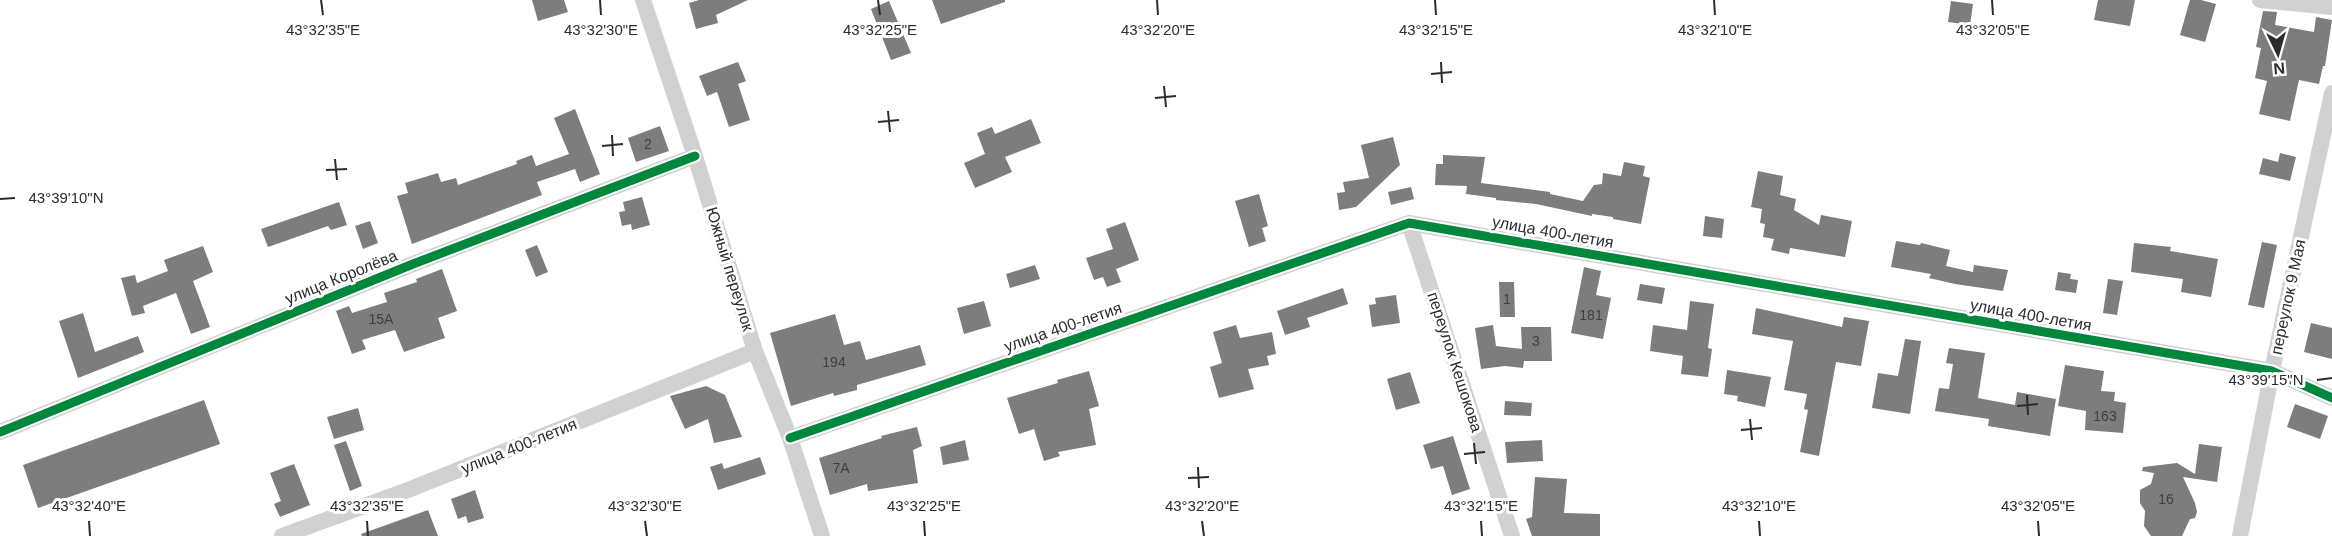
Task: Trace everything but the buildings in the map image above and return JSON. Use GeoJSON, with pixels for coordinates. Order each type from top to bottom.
{"type":"FeatureCollection","features":[{"type":"Feature","properties":{"kind":"street","name":"Южный переулок"},"geometry":{"type":"LineString","coordinates":[[643,0],[695,156],[755,351],[790,438],[822,536]]}},
{"type":"Feature","properties":{"kind":"street"},"geometry":{"type":"LineString","coordinates":[[2260,0],[2332,7]]}},
{"type":"Feature","properties":{"kind":"street","name":"переулок 9 Мая"},"geometry":{"type":"LineString","coordinates":[[2240,536],[2272,371],[2332,93]]}},
{"type":"Feature","properties":{"kind":"street","name":"улица Королёва"},"geometry":{"type":"LineString","coordinates":[[0,432],[413,264],[695,156]]}},
{"type":"Feature","properties":{"kind":"street","name":"улица 400-летия"},"geometry":{"type":"LineString","coordinates":[[790,438],[1409,223],[2272,371],[2332,398]]}},
{"type":"Feature","properties":{"kind":"street","name":"переулок Кешокова"},"geometry":{"type":"LineString","coordinates":[[1409,223],[1512,536]]}},
{"type":"Feature","properties":{"kind":"street","name":"улица 400-летия"},"geometry":{"type":"LineString","coordinates":[[282,536],[408,490],[755,351]]}},
{"type":"Feature","properties":{"kind":"cycle path"},"geometry":{"type":"LineString","coordinates":[[0,432],[413,264],[695,156]]}},
{"type":"Feature","properties":{"kind":"cycle path"},"geometry":{"type":"LineString","coordinates":[[790,438],[1409,223],[2272,371],[2332,398]]}}]}
